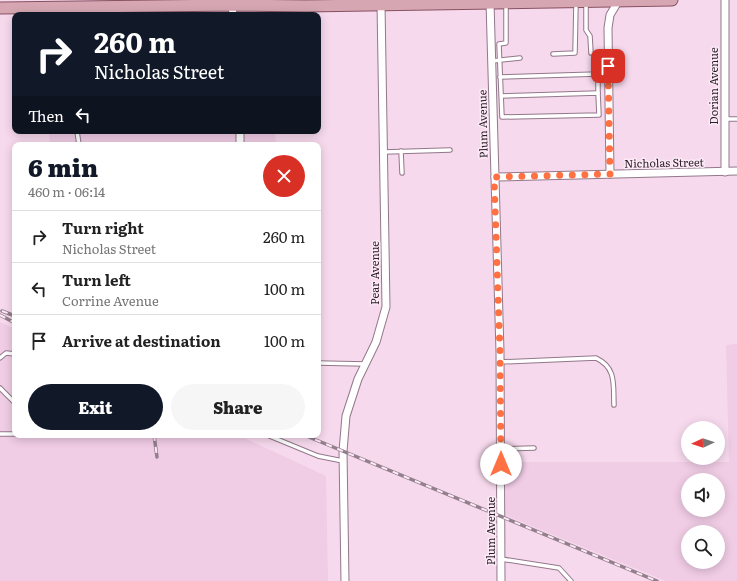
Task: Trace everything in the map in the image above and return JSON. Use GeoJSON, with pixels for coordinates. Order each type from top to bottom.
{"type":"FeatureCollection","features":[{"type":"Feature","properties":{"kind":"main road"},"geometry":{"type":"LineString","coordinates":[[0,8],[84,11],[202,3],[232,10],[306,3],[381,4],[672,0]]}},
{"type":"Feature","properties":{"kind":"street"},"geometry":{"type":"LineString","coordinates":[[610,174],[608,28],[610,15],[619,0]]}},
{"type":"Feature","properties":{"kind":"street","name":"Dorian Avenue"},"geometry":{"type":"LineString","coordinates":[[724,0],[725,172]]}},
{"type":"Feature","properties":{"kind":"street","name":"Plum Avenue"},"geometry":{"type":"LineString","coordinates":[[490,2],[500,362],[501,581]]}},
{"type":"Feature","properties":{"kind":"street","name":"Pear Avenue"},"geometry":{"type":"LineString","coordinates":[[345,581],[344,461],[346,416],[358,379],[376,342],[386,307],[381,4]]}},
{"type":"Feature","properties":{"kind":"street","name":"Nicholas Street"},"geometry":{"type":"LineString","coordinates":[[494,177],[737,171]]}},
{"type":"Feature","properties":{"kind":"lane"},"geometry":{"type":"LineString","coordinates":[[581,1],[586,30],[590,36],[591,53]]}},
{"type":"Feature","properties":{"kind":"lane"},"geometry":{"type":"LineString","coordinates":[[553,54],[575,53],[581,1]]}},
{"type":"Feature","properties":{"kind":"lane"},"geometry":{"type":"LineString","coordinates":[[506,2],[506,43],[499,44],[502,118],[599,115],[598,67],[608,66]]}},
{"type":"Feature","properties":{"kind":"lane"},"geometry":{"type":"LineString","coordinates":[[492,61],[520,58]]}},
{"type":"Feature","properties":{"kind":"lane"},"geometry":{"type":"LineString","coordinates":[[500,77],[598,74]]}},
{"type":"Feature","properties":{"kind":"lane"},"geometry":{"type":"LineString","coordinates":[[501,96],[598,93]]}},
{"type":"Feature","properties":{"kind":"lane"},"geometry":{"type":"LineString","coordinates":[[724,119],[737,119]]}},
{"type":"Feature","properties":{"kind":"lane"},"geometry":{"type":"LineString","coordinates":[[384,152],[450,150]]}},
{"type":"Feature","properties":{"kind":"lane"},"geometry":{"type":"LineString","coordinates":[[401,151],[402,173]]}},
{"type":"Feature","properties":{"kind":"lane"},"geometry":{"type":"LineString","coordinates":[[0,358],[6,353],[12,354]]}},
{"type":"Feature","properties":{"kind":"lane"},"geometry":{"type":"LineString","coordinates":[[500,362],[596,358],[606,363],[612,375],[614,405]]}},
{"type":"Feature","properties":{"kind":"lane"},"geometry":{"type":"LineString","coordinates":[[321,363],[365,364]]}},
{"type":"Feature","properties":{"kind":"lane"},"geometry":{"type":"LineString","coordinates":[[0,388],[12,400]]}},
{"type":"Feature","properties":{"kind":"lane"},"geometry":{"type":"LineString","coordinates":[[0,434],[12,434]]}},
{"type":"Feature","properties":{"kind":"lane"},"geometry":{"type":"LineString","coordinates":[[273,438],[318,456],[344,461]]}},
{"type":"Feature","properties":{"kind":"lane"},"geometry":{"type":"LineString","coordinates":[[500,449],[534,448]]}},
{"type":"Feature","properties":{"kind":"lane"},"geometry":{"type":"LineString","coordinates":[[501,559],[559,568],[571,581]]}},
{"type":"Feature","properties":{"kind":"shaded area"},"geometry":{"type":"Polygon","coordinates":[[[49,134],[275,134],[276,142],[50,142],[49,134]]]}},
{"type":"Feature","properties":{"kind":"shaded area"},"geometry":{"type":"Polygon","coordinates":[[[0,322],[12,328],[12,438],[244,438],[326,476],[328,581],[0,581],[0,322]]]}},
{"type":"Feature","properties":{"kind":"shaded area"},"geometry":{"type":"Polygon","coordinates":[[[737,344],[737,581],[666,581],[505,515],[507,462],[681,462],[681,465],[725,465],[725,462],[729,462],[726,345],[737,344]]]}},
{"type":"Feature","properties":{"kind":"railway"},"geometry":{"type":"LineString","coordinates":[[2,311],[12,315]]}},
{"type":"Feature","properties":{"kind":"railway"},"geometry":{"type":"LineString","coordinates":[[0,315],[12,321]]}},
{"type":"Feature","properties":{"kind":"railway"},"geometry":{"type":"LineString","coordinates":[[154,438],[157,457]]}},
{"type":"Feature","properties":{"kind":"railway"},"geometry":{"type":"LineString","coordinates":[[311,438],[657,581]]}},
{"type":"Feature","properties":{"kind":"route"},"geometry":{"type":"LineString","coordinates":[[501,464],[500,352],[494,177],[610,174],[608,66]]}}]}
